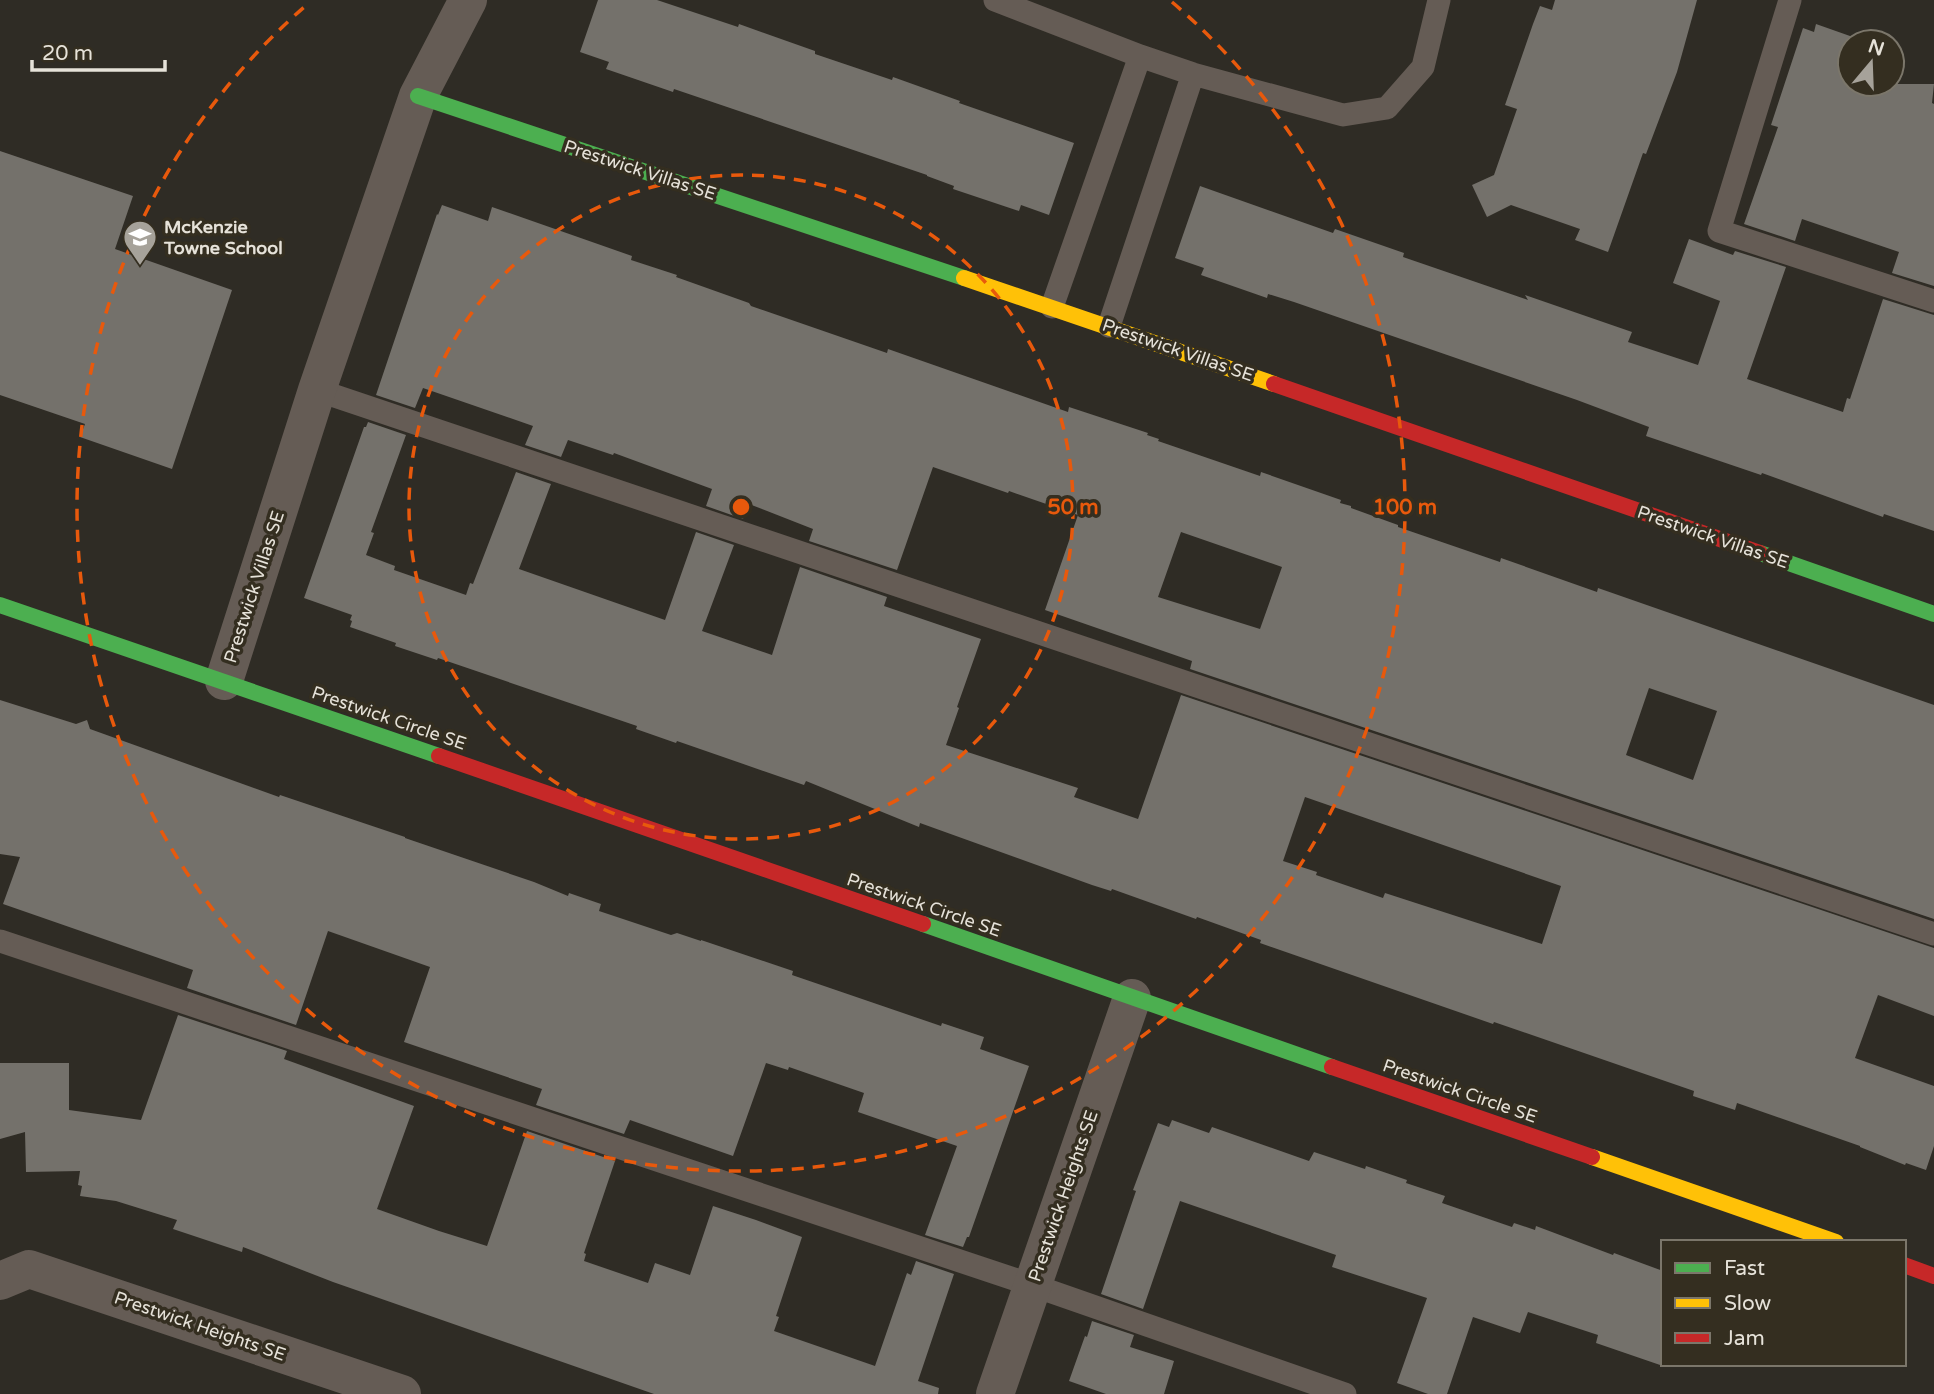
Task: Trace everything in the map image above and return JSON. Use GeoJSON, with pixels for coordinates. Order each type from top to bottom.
{"type":"FeatureCollection","features":[{"type":"Feature","properties":{"kind":"street","name":"Prestwick Villas SE"},"geometry":{"type":"LineString","coordinates":[[225,681],[317,390],[418,96],[468,0]]}},
{"type":"Feature","properties":{"kind":"street","name":"Prestwick Villas SE"},"geometry":{"type":"LineString","coordinates":[[418,96],[1109,326],[1934,614]]}},
{"type":"Feature","properties":{"kind":"street","name":"Prestwick Circle SE"},"geometry":{"type":"LineString","coordinates":[[0,605],[1830,1240]]}},
{"type":"Feature","properties":{"kind":"street","name":"Prestwick Heights SE"},"geometry":{"type":"LineString","coordinates":[[995,1394],[1132,998]]}},
{"type":"Feature","properties":{"kind":"street"},"geometry":{"type":"LineString","coordinates":[[1906,1266],[1934,1276]]}},
{"type":"Feature","properties":{"kind":"street","name":"Prestwick Heights SE"},"geometry":{"type":"LineString","coordinates":[[0,1281],[30,1269],[402,1394]]}},
{"type":"Feature","properties":{"kind":"lane"},"geometry":{"type":"LineString","coordinates":[[995,0],[1193,74],[1343,115],[1387,108],[1423,67],[1439,0]]}},
{"type":"Feature","properties":{"kind":"lane"},"geometry":{"type":"LineString","coordinates":[[1790,0],[1719,231],[1934,301]]}},
{"type":"Feature","properties":{"kind":"lane"},"geometry":{"type":"LineString","coordinates":[[1052,307],[1140,56]]}},
{"type":"Feature","properties":{"kind":"lane"},"geometry":{"type":"LineString","coordinates":[[1109,326],[1193,74]]}},
{"type":"Feature","properties":{"kind":"lane"},"geometry":{"type":"LineString","coordinates":[[317,390],[1934,934]]}},
{"type":"Feature","properties":{"kind":"lane"},"geometry":{"type":"LineString","coordinates":[[0,941],[1032,1285],[1345,1394]]}},
{"type":"Feature","properties":{"kind":"building"},"geometry":{"type":"Polygon","coordinates":[[[598,0],[657,0],[738,27],[739,24],[815,51],[815,54],[892,80],[893,77],[1074,143],[1049,215],[1021,205],[1019,211],[953,189],[954,186],[927,175],[674,89],[673,92],[606,69],[609,62],[580,52],[598,0]]]}},
{"type":"Feature","properties":{"kind":"building"},"geometry":{"type":"Polygon","coordinates":[[[1555,0],[1697,0],[1677,72],[1646,154],[1643,153],[1608,252],[1575,240],[1580,229],[1511,205],[1487,217],[1472,185],[1494,175],[1517,109],[1505,105],[1533,24],[1540,6],[1552,10],[1555,0]]]}},
{"type":"Feature","properties":{"kind":"building"},"geometry":{"type":"Polygon","coordinates":[[[1816,24],[1836,31],[1836,98],[1906,98],[1906,84],[1934,84],[1934,286],[1892,273],[1899,252],[1802,219],[1795,241],[1744,224],[1778,127],[1771,125],[1803,28],[1814,32],[1816,24]]]}},
{"type":"Feature","properties":{"kind":"building"},"geometry":{"type":"Polygon","coordinates":[[[0,151],[133,196],[115,249],[232,290],[172,469],[80,437],[85,424],[0,395],[0,151]]]}},
{"type":"Feature","properties":{"kind":"building"},"geometry":{"type":"Polygon","coordinates":[[[1200,186],[1333,233],[1335,229],[1404,253],[1403,257],[1528,300],[1525,295],[1632,332],[1628,342],[1698,365],[1720,301],[1673,283],[1689,239],[1733,255],[1735,251],[1786,267],[1747,379],[1843,412],[1847,398],[1850,399],[1883,299],[1934,315],[1934,531],[1884,514],[1883,517],[1762,473],[1761,475],[1646,436],[1649,427],[1577,400],[1294,302],[1268,294],[1267,298],[1201,275],[1204,268],[1175,258],[1200,186]]]}},
{"type":"Feature","properties":{"kind":"building"},"geometry":{"type":"Polygon","coordinates":[[[442,205],[488,221],[492,207],[632,256],[631,260],[677,275],[676,277],[751,306],[887,353],[888,349],[1068,412],[1069,407],[1148,433],[1147,435],[1159,439],[1158,441],[1260,476],[1261,472],[1341,500],[1340,503],[1398,527],[1500,562],[1501,558],[1597,592],[1598,588],[1934,705],[1934,919],[1190,669],[1192,661],[1045,610],[1078,515],[1009,491],[1008,493],[933,467],[897,570],[809,541],[813,529],[749,504],[743,519],[706,506],[712,489],[614,453],[613,455],[568,440],[561,457],[525,445],[533,426],[423,388],[415,408],[376,395],[442,205]],[[1181,532],[1158,597],[1260,629],[1282,567],[1181,532]],[[1649,688],[1626,755],[1693,780],[1717,711],[1649,688]]]}},
{"type":"Feature","properties":{"kind":"building"},"geometry":{"type":"Polygon","coordinates":[[[368,422],[406,435],[371,532],[374,533],[366,555],[395,566],[394,570],[466,595],[470,583],[473,584],[516,472],[551,484],[519,569],[665,620],[696,532],[734,545],[702,631],[772,655],[800,567],[887,597],[884,606],[981,639],[946,745],[1078,788],[1074,797],[1138,819],[1181,695],[1934,948],[1934,1016],[1878,995],[1855,1058],[1934,1086],[1934,1146],[1926,1170],[1906,1163],[1905,1165],[1860,1146],[1737,1103],[1735,1110],[1693,1096],[1694,1091],[1260,943],[1261,940],[1197,917],[1196,919],[1112,889],[1111,891],[1092,885],[920,823],[919,827],[806,781],[804,785],[677,741],[676,743],[636,729],[637,726],[438,658],[437,660],[395,646],[396,643],[350,627],[352,615],[304,598],[368,422]],[[1305,797],[1283,861],[1383,898],[1385,893],[1542,944],[1561,886],[1305,797]]]}},
{"type":"Feature","properties":{"kind":"building"},"geometry":{"type":"Polygon","coordinates":[[[0,700],[76,724],[87,720],[90,729],[568,896],[569,893],[601,904],[599,911],[671,935],[677,933],[701,940],[793,971],[792,975],[941,1026],[942,1023],[984,1037],[980,1049],[1029,1066],[969,1237],[963,1247],[925,1235],[957,1146],[858,1112],[864,1093],[789,1067],[788,1070],[766,1063],[733,1156],[630,1120],[624,1134],[536,1105],[542,1089],[404,1042],[430,967],[328,931],[296,1025],[187,988],[193,970],[3,904],[20,857],[0,854],[0,700]]]}},
{"type":"Feature","properties":{"kind":"building"},"geometry":{"type":"Polygon","coordinates":[[[178,1015],[287,1051],[284,1059],[414,1106],[377,1209],[439,1231],[487,1246],[527,1131],[615,1161],[584,1253],[584,1261],[648,1283],[655,1263],[690,1275],[713,1206],[756,1220],[802,1237],[776,1316],[779,1317],[774,1331],[875,1366],[907,1273],[911,1275],[916,1261],[954,1274],[918,1381],[939,1388],[938,1394],[654,1394],[333,1282],[243,1247],[242,1252],[173,1229],[177,1220],[116,1201],[80,1196],[80,1171],[26,1172],[25,1132],[0,1139],[0,1063],[69,1063],[69,1110],[141,1120],[178,1015]]]}},
{"type":"Feature","properties":{"kind":"building"},"geometry":{"type":"Polygon","coordinates":[[[1172,1120],[1209,1133],[1212,1127],[1309,1161],[1314,1152],[1365,1169],[1366,1166],[1445,1196],[1442,1203],[1512,1227],[1514,1223],[1535,1230],[1536,1226],[1661,1270],[1661,1365],[1596,1343],[1598,1335],[1528,1312],[1520,1333],[1473,1317],[1447,1394],[1428,1394],[1397,1383],[1427,1298],[1332,1267],[1336,1255],[1180,1201],[1143,1309],[1101,1294],[1136,1191],[1133,1190],[1158,1123],[1169,1127],[1172,1120]]]}},
{"type":"Feature","properties":{"kind":"building"},"geometry":{"type":"Polygon","coordinates":[[[1092,1321],[1134,1335],[1130,1347],[1174,1361],[1164,1394],[1106,1394],[1069,1381],[1092,1321]]]}},
{"type":"Feature","properties":{"kind":"traffic: fast"},"geometry":{"type":"LineString","coordinates":[[418,96],[964,278]]}},
{"type":"Feature","properties":{"kind":"traffic: fast"},"geometry":{"type":"LineString","coordinates":[[1760,553],[1934,614]]}},
{"type":"Feature","properties":{"kind":"traffic: fast"},"geometry":{"type":"LineString","coordinates":[[0,605],[439,756]]}},
{"type":"Feature","properties":{"kind":"traffic: fast"},"geometry":{"type":"LineString","coordinates":[[923,924],[1332,1067]]}},
{"type":"Feature","properties":{"kind":"traffic: slow"},"geometry":{"type":"LineString","coordinates":[[964,278],[1274,384]]}},
{"type":"Feature","properties":{"kind":"traffic: slow"},"geometry":{"type":"LineString","coordinates":[[1592,1157],[1830,1240]]}},
{"type":"Feature","properties":{"kind":"traffic: jam"},"geometry":{"type":"LineString","coordinates":[[1274,384],[1760,553]]}},
{"type":"Feature","properties":{"kind":"traffic: jam"},"geometry":{"type":"LineString","coordinates":[[439,756],[923,924]]}},
{"type":"Feature","properties":{"kind":"traffic: jam"},"geometry":{"type":"LineString","coordinates":[[1332,1067],[1592,1157]]}},
{"type":"Feature","properties":{"kind":"traffic: jam"},"geometry":{"type":"LineString","coordinates":[[1906,1266],[1934,1276]]}},
{"type":"Feature","properties":{"kind":"place","name":"McKenzie Towne School"},"geometry":{"type":"Point","coordinates":[140,267]}}]}
